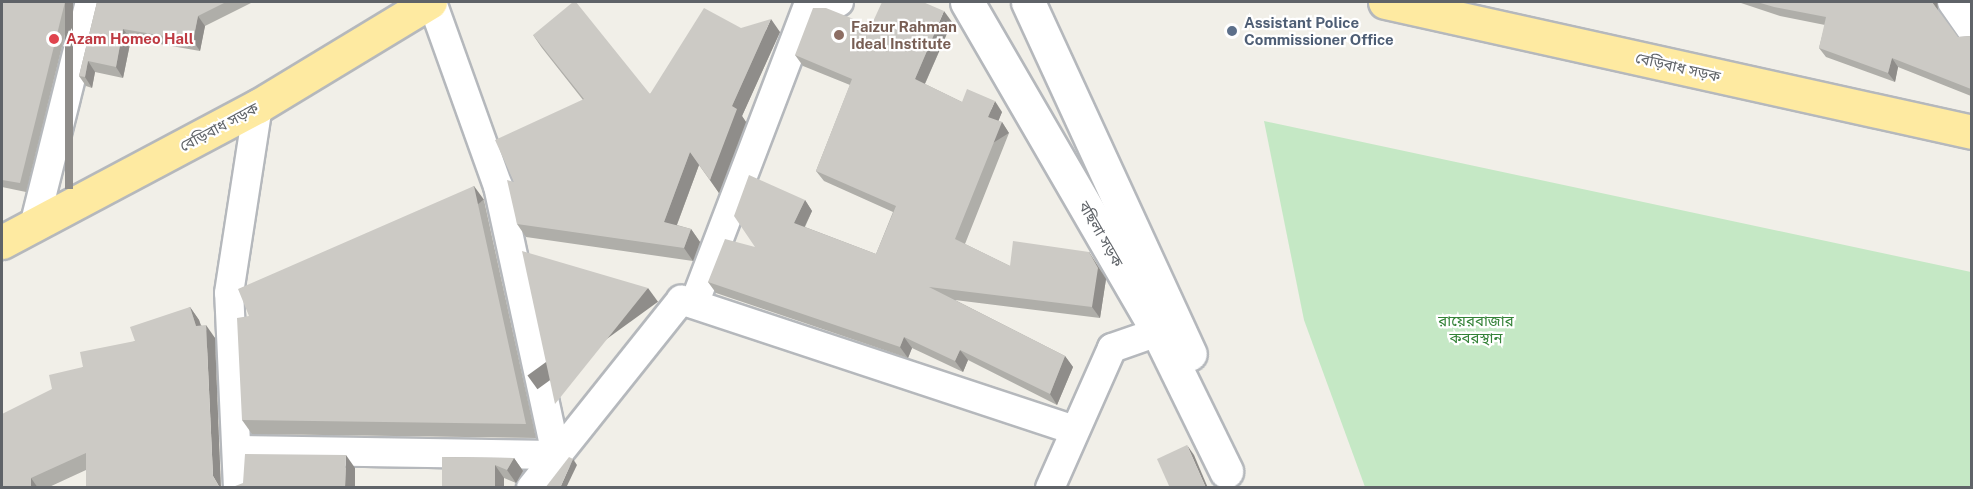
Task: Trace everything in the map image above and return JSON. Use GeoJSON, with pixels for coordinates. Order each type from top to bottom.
{"type":"FeatureCollection","features":[{"type":"Feature","properties":{"kind":"highway","name":"বেড়িবাধ সড়ক"},"geometry":{"type":"LineString","coordinates":[[2,242],[35,222],[258,106],[431,2]]}},
{"type":"Feature","properties":{"kind":"highway","name":"বেড়িবাধ সড়ক"},"geometry":{"type":"LineString","coordinates":[[1385,2],[1971,132]]}},
{"type":"Feature","properties":{"kind":"main road","name":"বছিলা সড়ক"},"geometry":{"type":"LineString","coordinates":[[967,2],[1158,332],[1229,479]]}},
{"type":"Feature","properties":{"kind":"main road","name":"বছিলা সড়ক"},"geometry":{"type":"LineString","coordinates":[[1028,2],[1176,318],[1229,479]]}},
{"type":"Feature","properties":{"kind":"street"},"geometry":{"type":"LineString","coordinates":[[35,222],[90,2]]}},
{"type":"Feature","properties":{"kind":"street"},"geometry":{"type":"LineString","coordinates":[[431,2],[484,182],[556,455]]}},
{"type":"Feature","properties":{"kind":"street"},"geometry":{"type":"LineString","coordinates":[[694,304],[809,3],[839,2]]}},
{"type":"Feature","properties":{"kind":"street"},"geometry":{"type":"LineString","coordinates":[[1952,2],[1971,30]]}},
{"type":"Feature","properties":{"kind":"street"},"geometry":{"type":"LineString","coordinates":[[238,488],[229,293],[258,106]]}},
{"type":"Feature","properties":{"kind":"street"},"geometry":{"type":"LineString","coordinates":[[229,293],[261,279]]}},
{"type":"Feature","properties":{"kind":"street"},"geometry":{"type":"LineString","coordinates":[[531,488],[681,300],[1074,430]]}},
{"type":"Feature","properties":{"kind":"street"},"geometry":{"type":"LineString","coordinates":[[1050,488],[1112,348],[1158,332]]}},
{"type":"Feature","properties":{"kind":"street"},"geometry":{"type":"LineString","coordinates":[[237,450],[556,455]]}},
{"type":"Feature","properties":{"kind":"green space","name":"রায়েরবাজার কবরস্থান"},"geometry":{"type":"Polygon","coordinates":[[[1264,121],[1971,272],[1971,487],[1365,487],[1304,320],[1264,121]]]}},
{"type":"Feature","properties":{"kind":"building"},"geometry":{"type":"Polygon","coordinates":[[[2,2],[65,2],[20,183],[2,180],[2,2]]]}},
{"type":"Feature","properties":{"kind":"building"},"geometry":{"type":"Polygon","coordinates":[[[97,2],[226,2],[198,16],[193,41],[123,29],[116,67],[88,61],[85,77],[79,76],[97,2]]]}},
{"type":"Feature","properties":{"kind":"building"},"geometry":{"type":"Polygon","coordinates":[[[573,2],[576,2],[650,94],[704,8],[741,28],[771,19],[732,106],[737,109],[710,180],[690,152],[664,222],[691,229],[684,248],[517,224],[507,180],[514,182],[495,140],[584,99],[533,35],[573,2]]]}},
{"type":"Feature","properties":{"kind":"building"},"geometry":{"type":"Polygon","coordinates":[[[882,2],[923,2],[944,11],[915,79],[962,102],[967,89],[995,101],[988,117],[1002,122],[955,239],[1010,266],[1013,241],[1089,252],[1098,268],[1092,307],[929,287],[1065,356],[1050,394],[960,350],[955,361],[904,337],[900,347],[708,282],[725,239],[755,247],[734,216],[749,175],[805,200],[794,223],[876,254],[896,206],[816,171],[852,79],[795,55],[813,8],[826,8],[871,26],[882,2]]]}},
{"type":"Feature","properties":{"kind":"building"},"geometry":{"type":"Polygon","coordinates":[[[1757,2],[1932,2],[1958,37],[1971,36],[1971,89],[1892,58],[1888,73],[1819,48],[1826,17],[1757,2]]]}},
{"type":"Feature","properties":{"kind":"building"},"geometry":{"type":"Polygon","coordinates":[[[474,186],[526,424],[242,420],[237,318],[249,316],[238,289],[474,186]]]}},
{"type":"Feature","properties":{"kind":"building"},"geometry":{"type":"Polygon","coordinates":[[[522,251],[648,288],[555,404],[522,251]]]}},
{"type":"Feature","properties":{"kind":"building"},"geometry":{"type":"Polygon","coordinates":[[[190,307],[196,326],[206,325],[213,476],[220,488],[86,488],[86,453],[31,478],[31,488],[2,488],[2,414],[52,389],[49,375],[83,367],[80,352],[135,341],[130,327],[190,307]]]}},
{"type":"Feature","properties":{"kind":"building"},"geometry":{"type":"Polygon","coordinates":[[[1187,445],[1206,488],[1170,488],[1157,459],[1187,445]]]}},
{"type":"Feature","properties":{"kind":"building"},"geometry":{"type":"Polygon","coordinates":[[[245,454],[346,455],[345,488],[230,488],[243,483],[245,454]]]}},
{"type":"Feature","properties":{"kind":"building"},"geometry":{"type":"Polygon","coordinates":[[[442,457],[514,458],[507,470],[495,465],[495,488],[442,488],[442,457]]]}},
{"type":"Feature","properties":{"kind":"building"},"geometry":{"type":"Polygon","coordinates":[[[569,457],[573,459],[560,488],[545,488],[569,457]]]}},
{"type":"Feature","properties":{"kind":"place","name":"Assistant Police Commissioner Office"},"geometry":{"type":"Point","coordinates":[1232,31]}},
{"type":"Feature","properties":{"kind":"place","name":"Faizur Rahman Ideal Institute"},"geometry":{"type":"Point","coordinates":[839,35]}},
{"type":"Feature","properties":{"kind":"place","name":"Azam Homeo Hall"},"geometry":{"type":"Point","coordinates":[54,39]}}]}
